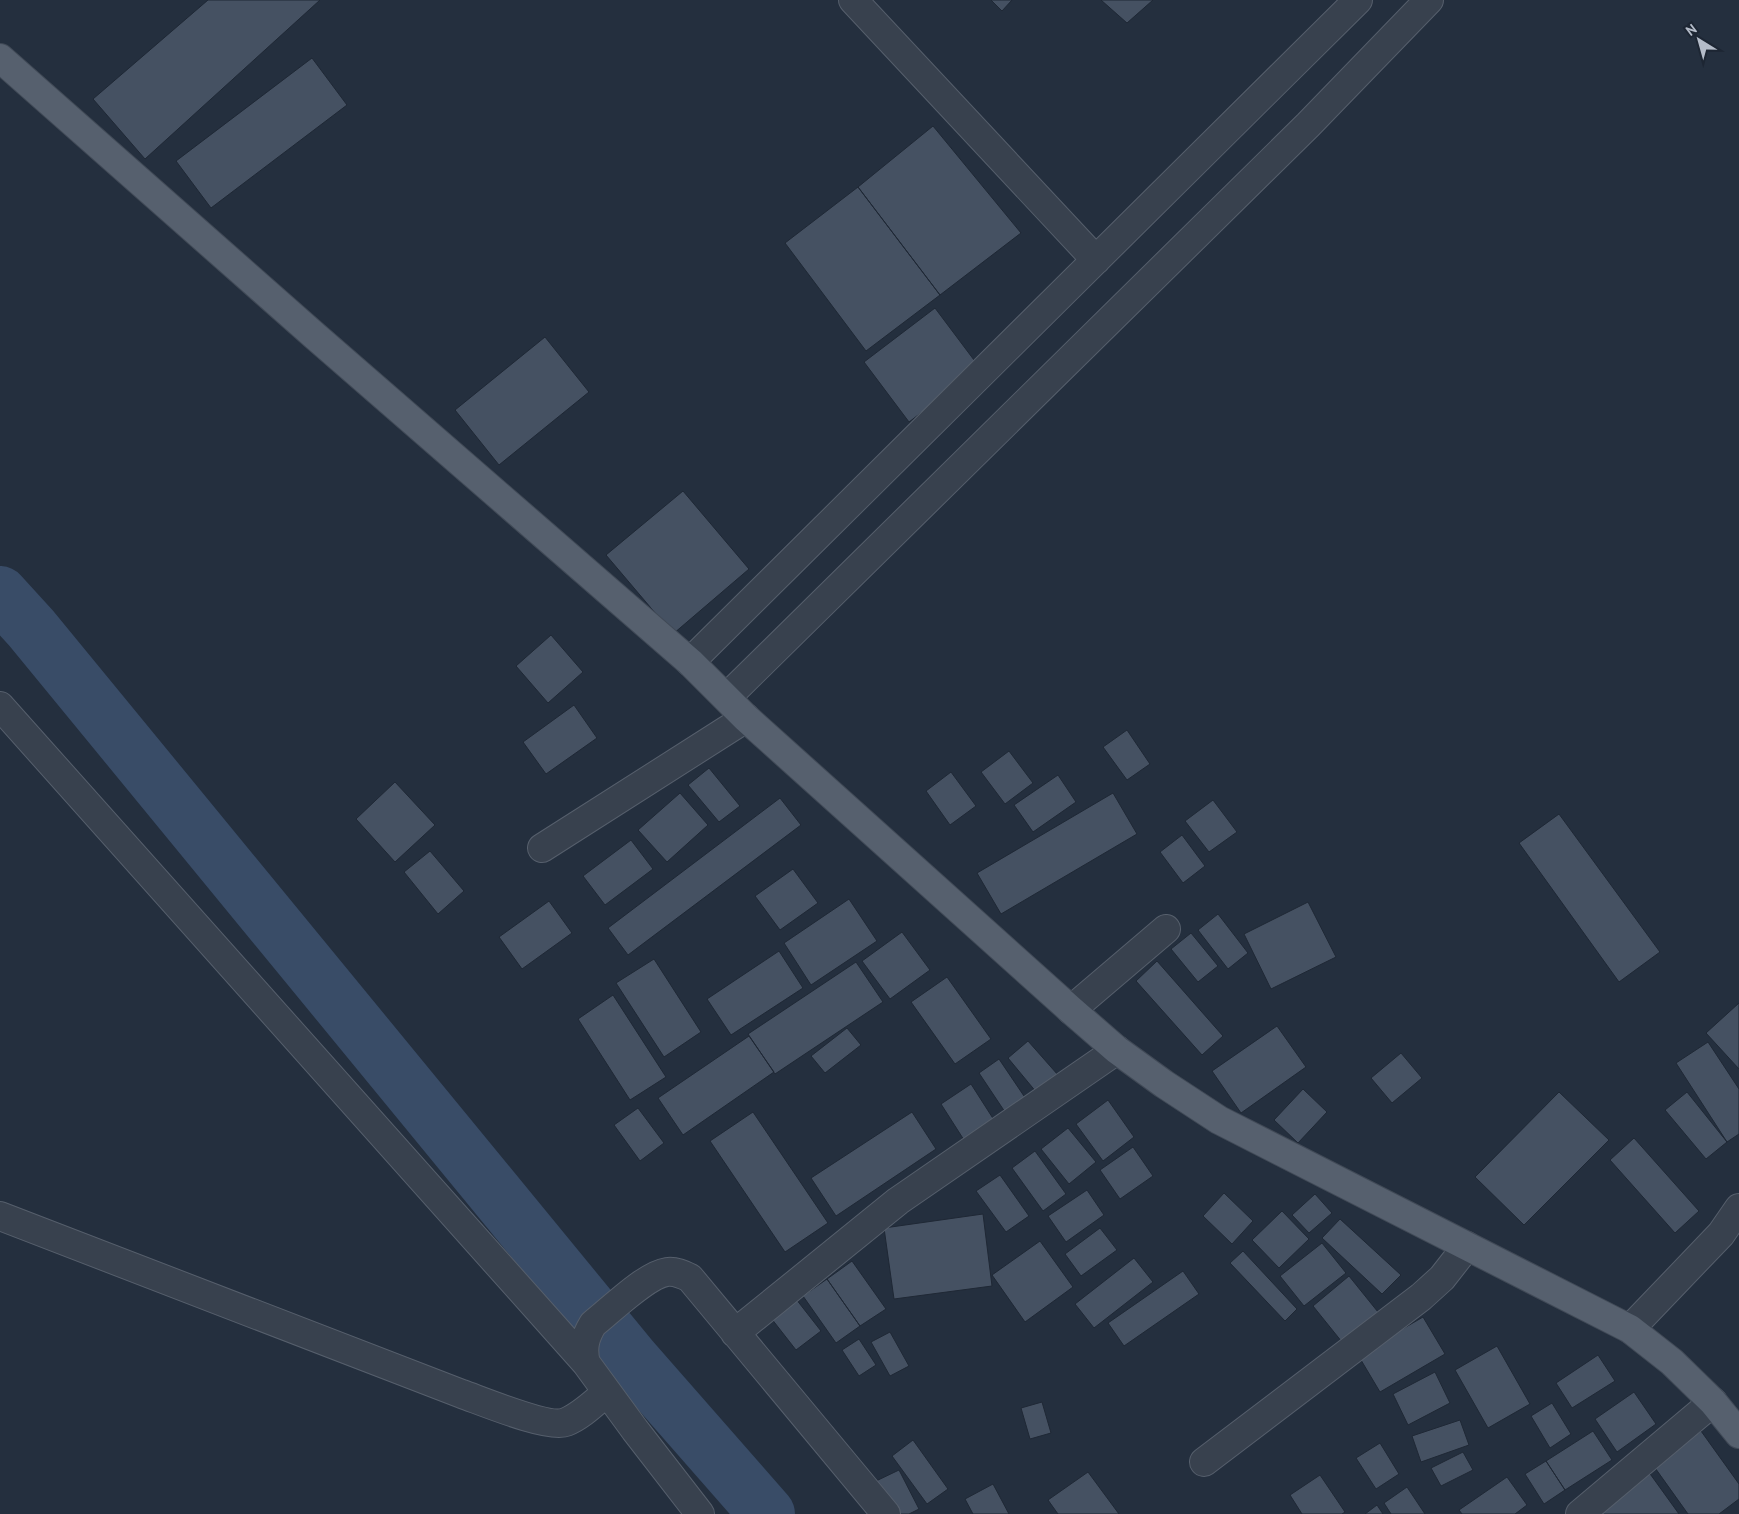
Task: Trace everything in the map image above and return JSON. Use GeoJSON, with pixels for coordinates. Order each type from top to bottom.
{"type":"FeatureCollection","features":[{"type":"Feature","properties":{"kind":"main road"},"geometry":{"type":"LineString","coordinates":[[0,58],[315,336],[690,662],[746,718],[1117,1050],[1219,1120],[1630,1329],[1672,1362],[1713,1402],[1739,1434]]}},
{"type":"Feature","properties":{"kind":"street"},"geometry":{"type":"LineString","coordinates":[[853,0],[1096,260]]}},
{"type":"Feature","properties":{"kind":"street"},"geometry":{"type":"LineString","coordinates":[[690,662],[1358,0]]}},
{"type":"Feature","properties":{"kind":"street"},"geometry":{"type":"LineString","coordinates":[[727,697],[1308,124],[1429,0]]}},
{"type":"Feature","properties":{"kind":"street"},"geometry":{"type":"LineString","coordinates":[[0,706],[586,1363],[700,1514]]}},
{"type":"Feature","properties":{"kind":"street"},"geometry":{"type":"LineString","coordinates":[[542,848],[746,718]]}},
{"type":"Feature","properties":{"kind":"street"},"geometry":{"type":"LineString","coordinates":[[1071,1010],[1166,929]]}},
{"type":"Feature","properties":{"kind":"street"},"geometry":{"type":"LineString","coordinates":[[735,1333],[898,1201],[1117,1050]]}},
{"type":"Feature","properties":{"kind":"street"},"geometry":{"type":"LineString","coordinates":[[1630,1329],[1721,1234],[1739,1208]]}},
{"type":"Feature","properties":{"kind":"street"},"geometry":{"type":"LineString","coordinates":[[0,1216],[462,1394],[538,1420],[564,1423],[586,1410],[607,1392]]}},
{"type":"Feature","properties":{"kind":"street"},"geometry":{"type":"LineString","coordinates":[[1204,1462],[1421,1296],[1442,1278],[1467,1246]]}},
{"type":"Feature","properties":{"kind":"street"},"geometry":{"type":"LineString","coordinates":[[586,1363],[583,1353],[584,1343],[593,1324],[648,1279],[667,1272],[677,1272],[690,1278],[886,1514]]}},
{"type":"Feature","properties":{"kind":"street"},"geometry":{"type":"LineString","coordinates":[[1580,1514],[1713,1402]]}},
{"type":"Feature","properties":{"kind":"building"},"geometry":{"type":"Polygon","coordinates":[[[208,0],[320,0],[145,159],[93,99],[208,0]]]}},
{"type":"Feature","properties":{"kind":"building"},"geometry":{"type":"Polygon","coordinates":[[[991,0],[1012,0],[1002,11],[991,0]]]}},
{"type":"Feature","properties":{"kind":"building"},"geometry":{"type":"Polygon","coordinates":[[[1101,0],[1153,0],[1127,23],[1101,0]]]}},
{"type":"Feature","properties":{"kind":"building"},"geometry":{"type":"Polygon","coordinates":[[[312,58],[347,105],[211,208],[176,161],[312,58]]]}},
{"type":"Feature","properties":{"kind":"building"},"geometry":{"type":"Polygon","coordinates":[[[933,126],[1021,233],[940,295],[858,187],[933,126]]]}},
{"type":"Feature","properties":{"kind":"building"},"geometry":{"type":"Polygon","coordinates":[[[858,187],[940,295],[866,351],[785,243],[858,187]]]}},
{"type":"Feature","properties":{"kind":"building"},"geometry":{"type":"Polygon","coordinates":[[[935,308],[980,368],[909,422],[864,362],[935,308]]]}},
{"type":"Feature","properties":{"kind":"building"},"geometry":{"type":"Polygon","coordinates":[[[545,337],[589,392],[499,465],[455,410],[545,337]]]}},
{"type":"Feature","properties":{"kind":"building"},"geometry":{"type":"Polygon","coordinates":[[[683,491],[749,569],[673,634],[606,555],[683,491]]]}},
{"type":"Feature","properties":{"kind":"building"},"geometry":{"type":"Polygon","coordinates":[[[551,635],[583,672],[548,703],[516,666],[551,635]]]}},
{"type":"Feature","properties":{"kind":"building"},"geometry":{"type":"Polygon","coordinates":[[[574,705],[597,738],[546,774],[523,742],[574,705]]]}},
{"type":"Feature","properties":{"kind":"building"},"geometry":{"type":"Polygon","coordinates":[[[1127,730],[1150,764],[1127,780],[1103,747],[1127,730]]]}},
{"type":"Feature","properties":{"kind":"building"},"geometry":{"type":"Polygon","coordinates":[[[1009,751],[1033,783],[1005,804],[981,772],[1009,751]]]}},
{"type":"Feature","properties":{"kind":"building"},"geometry":{"type":"Polygon","coordinates":[[[709,768],[740,806],[719,822],[688,785],[709,768]]]}},
{"type":"Feature","properties":{"kind":"building"},"geometry":{"type":"Polygon","coordinates":[[[951,772],[976,806],[950,825],[926,791],[951,772]]]}},
{"type":"Feature","properties":{"kind":"building"},"geometry":{"type":"Polygon","coordinates":[[[1058,775],[1076,802],[1033,832],[1014,805],[1058,775]]]}},
{"type":"Feature","properties":{"kind":"building"},"geometry":{"type":"Polygon","coordinates":[[[395,782],[435,825],[395,862],[356,819],[395,782]]]}},
{"type":"Feature","properties":{"kind":"building"},"geometry":{"type":"Polygon","coordinates":[[[680,793],[708,825],[667,862],[638,830],[680,793]]]}},
{"type":"Feature","properties":{"kind":"building"},"geometry":{"type":"Polygon","coordinates":[[[1113,793],[1137,834],[1001,914],[977,873],[1113,793]]]}},
{"type":"Feature","properties":{"kind":"building"},"geometry":{"type":"Polygon","coordinates":[[[780,798],[801,825],[628,955],[608,928],[780,798]]]}},
{"type":"Feature","properties":{"kind":"building"},"geometry":{"type":"Polygon","coordinates":[[[1213,800],[1237,832],[1209,852],[1185,821],[1213,800]]]}},
{"type":"Feature","properties":{"kind":"building"},"geometry":{"type":"Polygon","coordinates":[[[1559,814],[1660,952],[1619,982],[1519,843],[1559,814]]]}},
{"type":"Feature","properties":{"kind":"building"},"geometry":{"type":"Polygon","coordinates":[[[1182,835],[1205,866],[1183,883],[1160,852],[1182,835]]]}},
{"type":"Feature","properties":{"kind":"building"},"geometry":{"type":"Polygon","coordinates":[[[631,840],[653,869],[605,905],[583,876],[631,840]]]}},
{"type":"Feature","properties":{"kind":"building"},"geometry":{"type":"Polygon","coordinates":[[[430,851],[464,891],[438,914],[404,872],[430,851]]]}},
{"type":"Feature","properties":{"kind":"building"},"geometry":{"type":"Polygon","coordinates":[[[793,869],[818,903],[780,930],[755,896],[793,869]]]}},
{"type":"Feature","properties":{"kind":"building"},"geometry":{"type":"Polygon","coordinates":[[[849,899],[877,941],[811,985],[784,943],[849,899]]]}},
{"type":"Feature","properties":{"kind":"building"},"geometry":{"type":"Polygon","coordinates":[[[549,901],[572,933],[522,969],[499,937],[549,901]]]}},
{"type":"Feature","properties":{"kind":"building"},"geometry":{"type":"Polygon","coordinates":[[[1308,902],[1336,957],[1271,989],[1244,934],[1308,902]]]}},
{"type":"Feature","properties":{"kind":"building"},"geometry":{"type":"Polygon","coordinates":[[[1218,914],[1248,953],[1228,969],[1198,930],[1218,914]]]}},
{"type":"Feature","properties":{"kind":"building"},"geometry":{"type":"Polygon","coordinates":[[[902,932],[930,970],[890,999],[862,961],[902,932]]]}},
{"type":"Feature","properties":{"kind":"building"},"geometry":{"type":"Polygon","coordinates":[[[1191,933],[1218,966],[1198,982],[1171,949],[1191,933]]]}},
{"type":"Feature","properties":{"kind":"building"},"geometry":{"type":"Polygon","coordinates":[[[779,951],[803,988],[731,1035],[707,999],[779,951]]]}},
{"type":"Feature","properties":{"kind":"building"},"geometry":{"type":"Polygon","coordinates":[[[654,959],[701,1032],[664,1057],[616,983],[654,959]]]}},
{"type":"Feature","properties":{"kind":"building"},"geometry":{"type":"Polygon","coordinates":[[[1157,961],[1223,1036],[1202,1055],[1136,981],[1157,961]]]}},
{"type":"Feature","properties":{"kind":"building"},"geometry":{"type":"Polygon","coordinates":[[[856,962],[883,1002],[775,1074],[748,1034],[856,962]]]}},
{"type":"Feature","properties":{"kind":"building"},"geometry":{"type":"Polygon","coordinates":[[[947,977],[991,1039],[955,1064],[911,1002],[947,977]]]}},
{"type":"Feature","properties":{"kind":"building"},"geometry":{"type":"Polygon","coordinates":[[[613,995],[666,1077],[630,1100],[578,1019],[613,995]]]}},
{"type":"Feature","properties":{"kind":"building"},"geometry":{"type":"Polygon","coordinates":[[[1739,1003],[1739,1069],[1706,1033],[1739,1003]]]}},
{"type":"Feature","properties":{"kind":"building"},"geometry":{"type":"Polygon","coordinates":[[[1277,1026],[1306,1067],[1241,1113],[1212,1071],[1277,1026]]]}},
{"type":"Feature","properties":{"kind":"building"},"geometry":{"type":"Polygon","coordinates":[[[847,1028],[861,1045],[825,1073],[811,1056],[847,1028]]]}},
{"type":"Feature","properties":{"kind":"building"},"geometry":{"type":"Polygon","coordinates":[[[749,1036],[774,1072],[683,1135],[658,1098],[749,1036]]]}},
{"type":"Feature","properties":{"kind":"building"},"geometry":{"type":"Polygon","coordinates":[[[1028,1041],[1058,1075],[1037,1093],[1008,1058],[1028,1041]]]}},
{"type":"Feature","properties":{"kind":"building"},"geometry":{"type":"Polygon","coordinates":[[[1708,1042],[1739,1089],[1739,1134],[1727,1142],[1676,1063],[1708,1042]]]}},
{"type":"Feature","properties":{"kind":"building"},"geometry":{"type":"Polygon","coordinates":[[[1401,1053],[1422,1078],[1392,1103],[1371,1078],[1401,1053]]]}},
{"type":"Feature","properties":{"kind":"building"},"geometry":{"type":"Polygon","coordinates":[[[999,1059],[1026,1099],[1005,1112],[979,1073],[999,1059]]]}},
{"type":"Feature","properties":{"kind":"building"},"geometry":{"type":"Polygon","coordinates":[[[971,1084],[994,1120],[964,1140],[941,1104],[971,1084]]]}},
{"type":"Feature","properties":{"kind":"building"},"geometry":{"type":"Polygon","coordinates":[[[1303,1089],[1327,1112],[1298,1143],[1274,1120],[1303,1089]]]}},
{"type":"Feature","properties":{"kind":"building"},"geometry":{"type":"Polygon","coordinates":[[[1559,1092],[1609,1140],[1524,1225],[1475,1177],[1559,1092]]]}},
{"type":"Feature","properties":{"kind":"building"},"geometry":{"type":"Polygon","coordinates":[[[1687,1092],[1727,1142],[1706,1159],[1665,1110],[1687,1092]]]}},
{"type":"Feature","properties":{"kind":"building"},"geometry":{"type":"Polygon","coordinates":[[[1108,1100],[1134,1137],[1103,1161],[1076,1124],[1108,1100]]]}},
{"type":"Feature","properties":{"kind":"building"},"geometry":{"type":"Polygon","coordinates":[[[638,1108],[664,1143],[640,1161],[614,1125],[638,1108]]]}},
{"type":"Feature","properties":{"kind":"building"},"geometry":{"type":"Polygon","coordinates":[[[753,1112],[828,1223],[785,1252],[710,1141],[753,1112]]]}},
{"type":"Feature","properties":{"kind":"building"},"geometry":{"type":"Polygon","coordinates":[[[912,1112],[936,1149],[836,1216],[811,1178],[912,1112]]]}},
{"type":"Feature","properties":{"kind":"building"},"geometry":{"type":"Polygon","coordinates":[[[1068,1128],[1096,1162],[1069,1184],[1041,1149],[1068,1128]]]}},
{"type":"Feature","properties":{"kind":"building"},"geometry":{"type":"Polygon","coordinates":[[[1634,1138],[1699,1211],[1675,1233],[1610,1160],[1634,1138]]]}},
{"type":"Feature","properties":{"kind":"building"},"geometry":{"type":"Polygon","coordinates":[[[1133,1147],[1153,1176],[1120,1199],[1100,1170],[1133,1147]]]}},
{"type":"Feature","properties":{"kind":"building"},"geometry":{"type":"Polygon","coordinates":[[[1035,1151],[1066,1194],[1043,1211],[1012,1168],[1035,1151]]]}},
{"type":"Feature","properties":{"kind":"building"},"geometry":{"type":"Polygon","coordinates":[[[1000,1175],[1029,1216],[1006,1232],[976,1191],[1000,1175]]]}},
{"type":"Feature","properties":{"kind":"building"},"geometry":{"type":"Polygon","coordinates":[[[1087,1190],[1104,1215],[1066,1242],[1048,1216],[1087,1190]]]}},
{"type":"Feature","properties":{"kind":"building"},"geometry":{"type":"Polygon","coordinates":[[[1224,1193],[1253,1221],[1232,1244],[1203,1216],[1224,1193]]]}},
{"type":"Feature","properties":{"kind":"building"},"geometry":{"type":"Polygon","coordinates":[[[1315,1194],[1332,1213],[1309,1233],[1292,1215],[1315,1194]]]}},
{"type":"Feature","properties":{"kind":"building"},"geometry":{"type":"Polygon","coordinates":[[[1282,1211],[1309,1239],[1279,1268],[1252,1240],[1282,1211]]]}},
{"type":"Feature","properties":{"kind":"building"},"geometry":{"type":"Polygon","coordinates":[[[983,1214],[992,1286],[894,1299],[884,1228],[983,1214]]]}},
{"type":"Feature","properties":{"kind":"building"},"geometry":{"type":"Polygon","coordinates":[[[1340,1219],[1401,1275],[1382,1294],[1322,1238],[1340,1219]]]}},
{"type":"Feature","properties":{"kind":"building"},"geometry":{"type":"Polygon","coordinates":[[[1100,1228],[1117,1250],[1081,1276],[1065,1254],[1100,1228]]]}},
{"type":"Feature","properties":{"kind":"building"},"geometry":{"type":"Polygon","coordinates":[[[1040,1241],[1073,1287],[1025,1322],[992,1275],[1040,1241]]]}},
{"type":"Feature","properties":{"kind":"building"},"geometry":{"type":"Polygon","coordinates":[[[1322,1243],[1346,1273],[1304,1306],[1280,1276],[1322,1243]]]}},
{"type":"Feature","properties":{"kind":"building"},"geometry":{"type":"Polygon","coordinates":[[[1243,1251],[1297,1309],[1285,1321],[1230,1263],[1243,1251]]]}},
{"type":"Feature","properties":{"kind":"building"},"geometry":{"type":"Polygon","coordinates":[[[1134,1258],[1153,1282],[1094,1328],[1075,1304],[1134,1258]]]}},
{"type":"Feature","properties":{"kind":"building"},"geometry":{"type":"Polygon","coordinates":[[[852,1261],[886,1309],[860,1326],[827,1279],[852,1261]]]}},
{"type":"Feature","properties":{"kind":"building"},"geometry":{"type":"Polygon","coordinates":[[[1183,1271],[1199,1294],[1124,1346],[1108,1323],[1183,1271]]]}},
{"type":"Feature","properties":{"kind":"building"},"geometry":{"type":"Polygon","coordinates":[[[1349,1276],[1378,1312],[1342,1342],[1313,1306],[1349,1276]]]}},
{"type":"Feature","properties":{"kind":"building"},"geometry":{"type":"Polygon","coordinates":[[[827,1279],[860,1326],[836,1343],[803,1296],[827,1279]]]}},
{"type":"Feature","properties":{"kind":"building"},"geometry":{"type":"Polygon","coordinates":[[[796,1299],[821,1331],[796,1350],[771,1318],[796,1299]]]}},
{"type":"Feature","properties":{"kind":"building"},"geometry":{"type":"Polygon","coordinates":[[[1423,1317],[1445,1354],[1380,1392],[1358,1355],[1423,1317]]]}},
{"type":"Feature","properties":{"kind":"building"},"geometry":{"type":"Polygon","coordinates":[[[890,1332],[909,1366],[890,1376],[871,1342],[890,1332]]]}},
{"type":"Feature","properties":{"kind":"building"},"geometry":{"type":"Polygon","coordinates":[[[859,1339],[876,1365],[859,1376],[842,1350],[859,1339]]]}},
{"type":"Feature","properties":{"kind":"building"},"geometry":{"type":"Polygon","coordinates":[[[1497,1346],[1530,1404],[1488,1428],[1455,1370],[1497,1346]]]}},
{"type":"Feature","properties":{"kind":"building"},"geometry":{"type":"Polygon","coordinates":[[[1598,1355],[1615,1381],[1572,1408],[1556,1383],[1598,1355]]]}},
{"type":"Feature","properties":{"kind":"building"},"geometry":{"type":"Polygon","coordinates":[[[1435,1372],[1450,1403],[1408,1425],[1393,1394],[1435,1372]]]}},
{"type":"Feature","properties":{"kind":"building"},"geometry":{"type":"Polygon","coordinates":[[[1634,1392],[1656,1424],[1617,1452],[1595,1419],[1634,1392]]]}},
{"type":"Feature","properties":{"kind":"building"},"geometry":{"type":"Polygon","coordinates":[[[1042,1402],[1051,1433],[1030,1439],[1021,1408],[1042,1402]]]}},
{"type":"Feature","properties":{"kind":"building"},"geometry":{"type":"Polygon","coordinates":[[[1552,1403],[1571,1434],[1550,1448],[1531,1416],[1552,1403]]]}},
{"type":"Feature","properties":{"kind":"building"},"geometry":{"type":"Polygon","coordinates":[[[1460,1420],[1469,1445],[1421,1462],[1412,1436],[1460,1420]]]}},
{"type":"Feature","properties":{"kind":"building"},"geometry":{"type":"Polygon","coordinates":[[[1593,1431],[1612,1460],[1565,1490],[1546,1461],[1593,1431]]]}},
{"type":"Feature","properties":{"kind":"building"},"geometry":{"type":"Polygon","coordinates":[[[1701,1431],[1739,1484],[1739,1499],[1719,1514],[1688,1514],[1653,1465],[1701,1431]]]}},
{"type":"Feature","properties":{"kind":"building"},"geometry":{"type":"Polygon","coordinates":[[[913,1440],[948,1489],[927,1504],[892,1456],[913,1440]]]}},
{"type":"Feature","properties":{"kind":"building"},"geometry":{"type":"Polygon","coordinates":[[[1380,1443],[1399,1474],[1376,1489],[1356,1458],[1380,1443]]]}},
{"type":"Feature","properties":{"kind":"building"},"geometry":{"type":"Polygon","coordinates":[[[1463,1452],[1473,1470],[1441,1486],[1431,1468],[1463,1452]]]}},
{"type":"Feature","properties":{"kind":"building"},"geometry":{"type":"Polygon","coordinates":[[[1546,1461],[1565,1490],[1544,1504],[1525,1474],[1546,1461]]]}},
{"type":"Feature","properties":{"kind":"building"},"geometry":{"type":"Polygon","coordinates":[[[899,1470],[919,1509],[909,1514],[894,1514],[876,1481],[899,1470]]]}},
{"type":"Feature","properties":{"kind":"building"},"geometry":{"type":"Polygon","coordinates":[[[1648,1471],[1679,1514],[1589,1514],[1648,1471]]]}},
{"type":"Feature","properties":{"kind":"building"},"geometry":{"type":"Polygon","coordinates":[[[1088,1472],[1119,1514],[1058,1514],[1048,1500],[1088,1472]]]}},
{"type":"Feature","properties":{"kind":"building"},"geometry":{"type":"Polygon","coordinates":[[[1320,1475],[1345,1512],[1342,1514],[1302,1514],[1290,1495],[1320,1475]]]}},
{"type":"Feature","properties":{"kind":"building"},"geometry":{"type":"Polygon","coordinates":[[[1507,1477],[1527,1505],[1515,1514],[1462,1514],[1459,1510],[1507,1477]]]}},
{"type":"Feature","properties":{"kind":"building"},"geometry":{"type":"Polygon","coordinates":[[[993,1484],[1009,1514],[973,1514],[965,1499],[993,1484]]]}},
{"type":"Feature","properties":{"kind":"building"},"geometry":{"type":"Polygon","coordinates":[[[1407,1487],[1425,1514],[1391,1514],[1384,1503],[1407,1487]]]}},
{"type":"Feature","properties":{"kind":"building"},"geometry":{"type":"Polygon","coordinates":[[[1377,1505],[1383,1514],[1365,1514],[1377,1505]]]}},
{"type":"Feature","properties":{"kind":"waterway"},"geometry":{"type":"LineString","coordinates":[[0,594],[31,628],[632,1360],[767,1514]]}}]}
